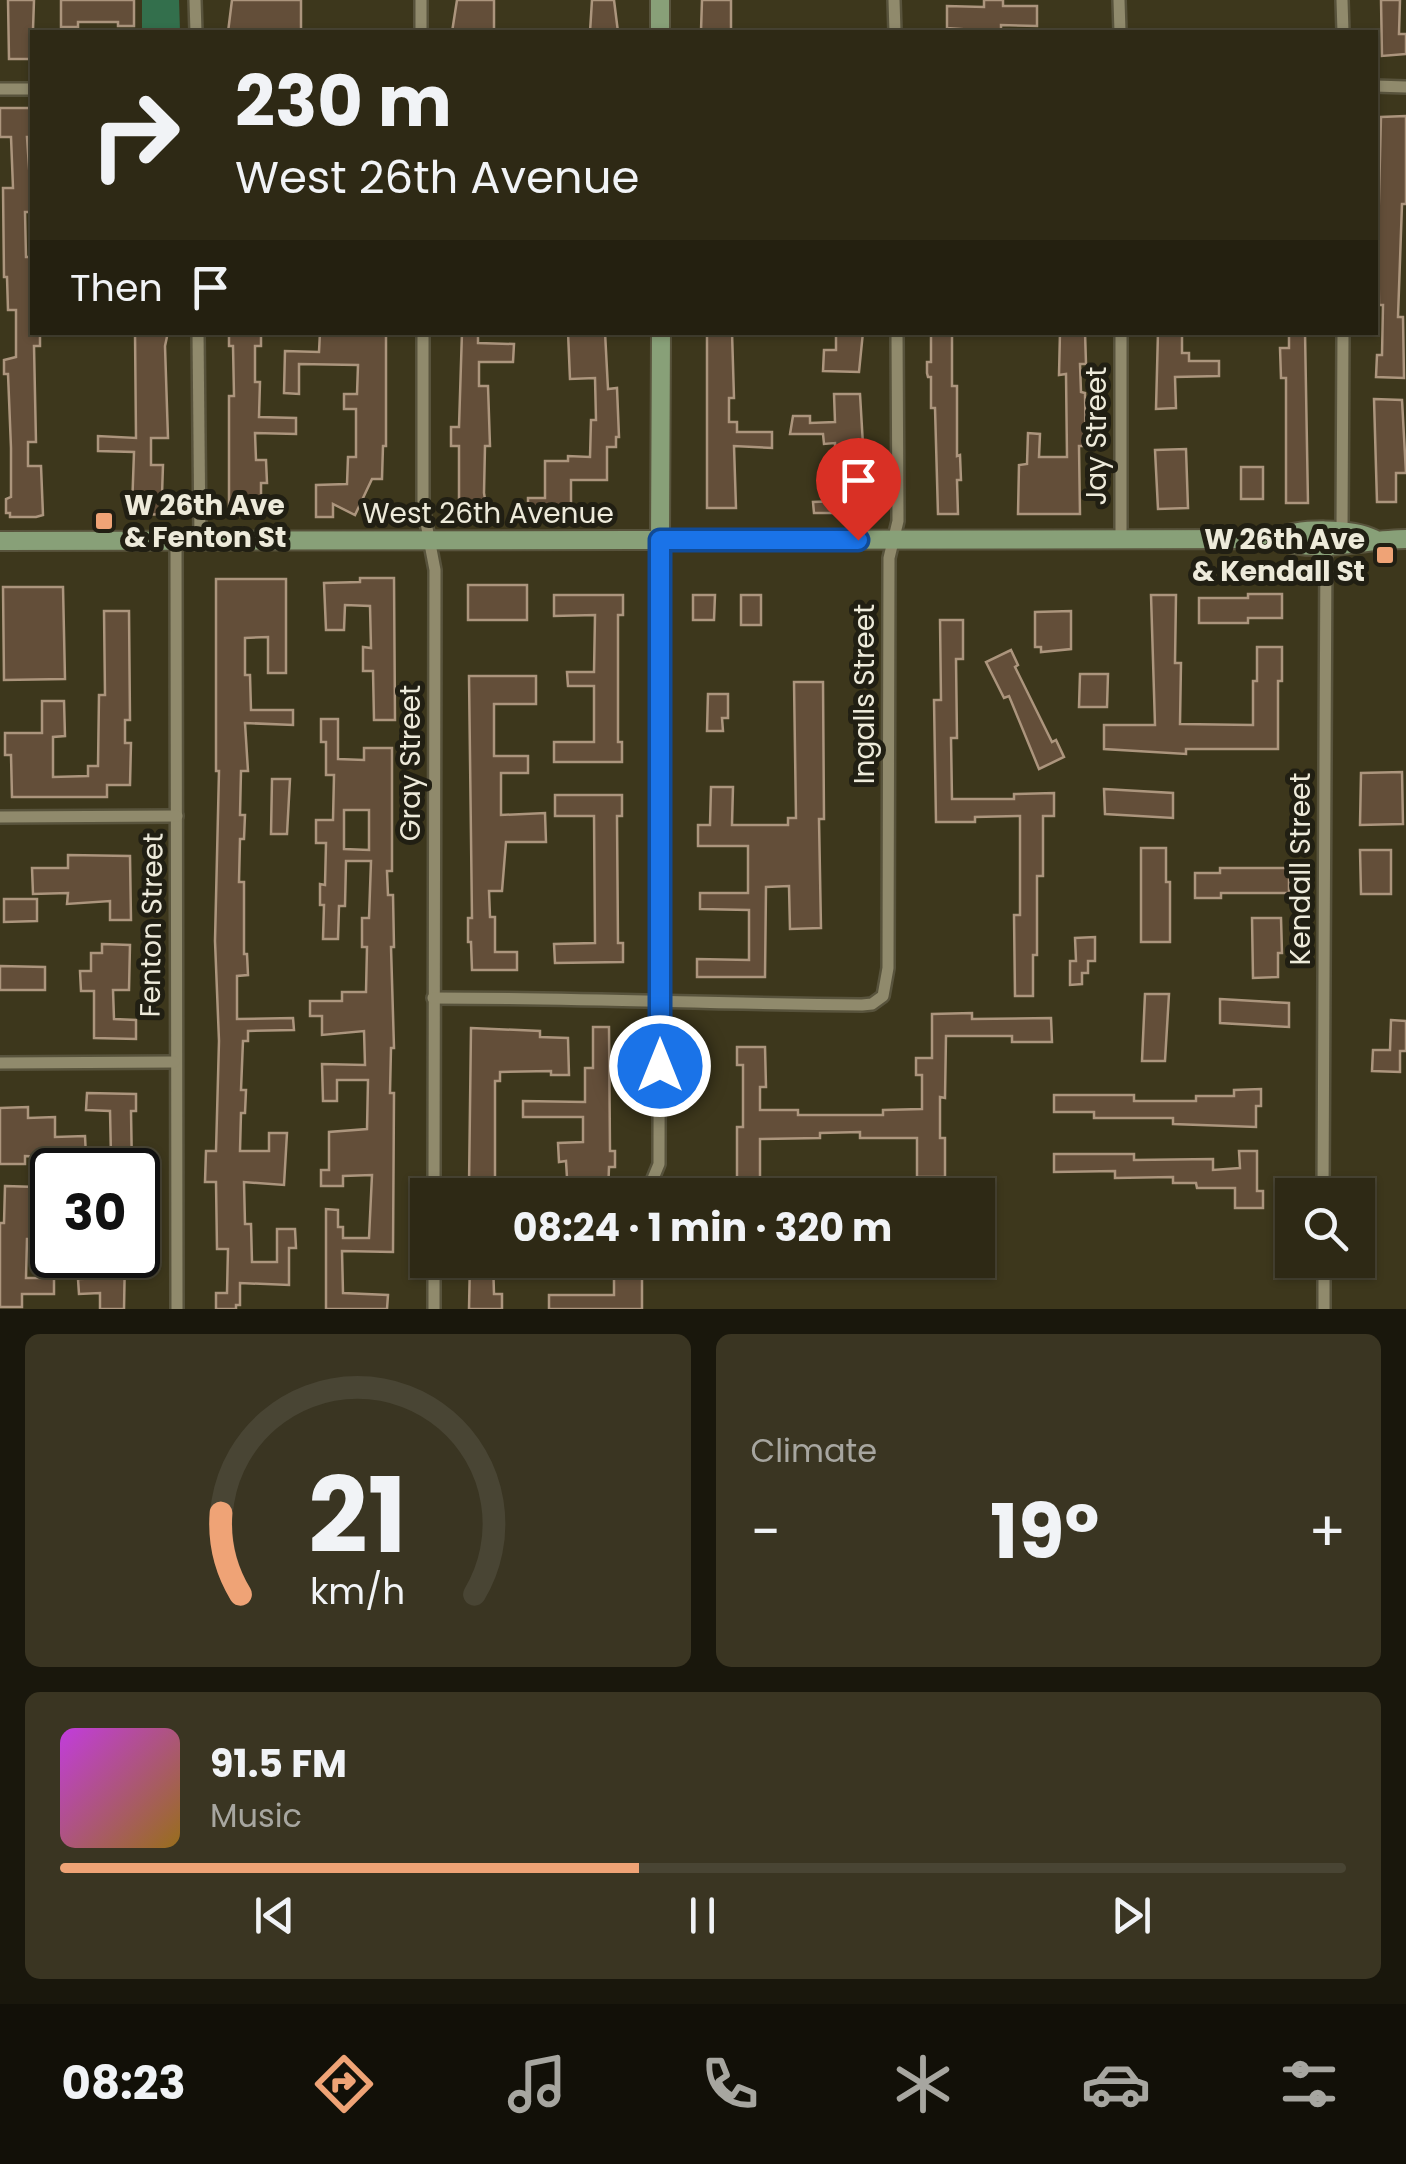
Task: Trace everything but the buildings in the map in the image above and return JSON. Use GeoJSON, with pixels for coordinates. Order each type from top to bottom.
{"type":"FeatureCollection","features":[{"type":"Feature","properties":{"kind":"street"},"geometry":{"type":"LineString","coordinates":[[196,0],[196,30]]}},
{"type":"Feature","properties":{"kind":"street"},"geometry":{"type":"LineString","coordinates":[[421,0],[421,30]]}},
{"type":"Feature","properties":{"kind":"street"},"geometry":{"type":"LineString","coordinates":[[660,0],[660,30]]}},
{"type":"Feature","properties":{"kind":"street"},"geometry":{"type":"LineString","coordinates":[[894,0],[895,30]]}},
{"type":"Feature","properties":{"kind":"street"},"geometry":{"type":"LineString","coordinates":[[1119,0],[1120,30]]}},
{"type":"Feature","properties":{"kind":"street"},"geometry":{"type":"LineString","coordinates":[[1342,0],[1343,30]]}},
{"type":"Feature","properties":{"kind":"street"},"geometry":{"type":"LineString","coordinates":[[1378,86],[1406,86]]}},
{"type":"Feature","properties":{"kind":"street"},"geometry":{"type":"LineString","coordinates":[[0,89],[30,89]]}},
{"type":"Feature","properties":{"kind":"street"},"geometry":{"type":"LineString","coordinates":[[198,335],[200,540]]}},
{"type":"Feature","properties":{"kind":"street","name":"Gray Street"},"geometry":{"type":"LineString","coordinates":[[423,335],[424,507],[435,570],[434,1178]]}},
{"type":"Feature","properties":{"kind":"street"},"geometry":{"type":"LineString","coordinates":[[653,1178],[659,1164],[661,1001],[660,335]]}},
{"type":"Feature","properties":{"kind":"street","name":"Ingalls Street"},"geometry":{"type":"LineString","coordinates":[[661,1001],[862,1005],[872,1004],[883,996],[888,968],[890,556],[898,521],[897,335]]}},
{"type":"Feature","properties":{"kind":"street","name":"Jay Street"},"geometry":{"type":"LineString","coordinates":[[1120,335],[1121,539]]}},
{"type":"Feature","properties":{"kind":"street"},"geometry":{"type":"LineString","coordinates":[[1342,335],[1342,532]]}},
{"type":"Feature","properties":{"kind":"street","name":"West 26th Avenue"},"geometry":{"type":"LineString","coordinates":[[1276,539],[1288,532],[1360,532],[1374,539]]}},
{"type":"Feature","properties":{"kind":"street","name":"West 26th Avenue"},"geometry":{"type":"LineString","coordinates":[[0,541],[1276,539],[1288,544],[1359,544],[1374,539],[1406,539]]}},
{"type":"Feature","properties":{"kind":"street","name":"Fenton Street"},"geometry":{"type":"LineString","coordinates":[[176,540],[176,1309]]}},
{"type":"Feature","properties":{"kind":"street","name":"Kendall Street"},"geometry":{"type":"LineString","coordinates":[[1323,1178],[1326,544]]}},
{"type":"Feature","properties":{"kind":"street"},"geometry":{"type":"LineString","coordinates":[[0,817],[177,816]]}},
{"type":"Feature","properties":{"kind":"street"},"geometry":{"type":"LineString","coordinates":[[434,998],[661,1001]]}},
{"type":"Feature","properties":{"kind":"street"},"geometry":{"type":"LineString","coordinates":[[0,1062],[174,1062]]}},
{"type":"Feature","properties":{"kind":"street"},"geometry":{"type":"LineString","coordinates":[[434,1278],[434,1309]]}},
{"type":"Feature","properties":{"kind":"street"},"geometry":{"type":"LineString","coordinates":[[1324,1278],[1324,1309]]}},
{"type":"Feature","properties":{"kind":"green space"},"geometry":{"type":"Polygon","coordinates":[[[142,0],[179,0],[180,30],[142,30],[142,0]]]}},
{"type":"Feature","properties":{"kind":"place","name":"W 26th Ave & Fenton St"},"geometry":{"type":"Point","coordinates":[104,521]}},
{"type":"Feature","properties":{"kind":"place","name":"W 26th Ave & Kendall St"},"geometry":{"type":"Point","coordinates":[1385,555]}},
{"type":"Feature","properties":{"kind":"route"},"geometry":{"type":"LineString","coordinates":[[660,1066],[660,540],[858,540]]}}]}
